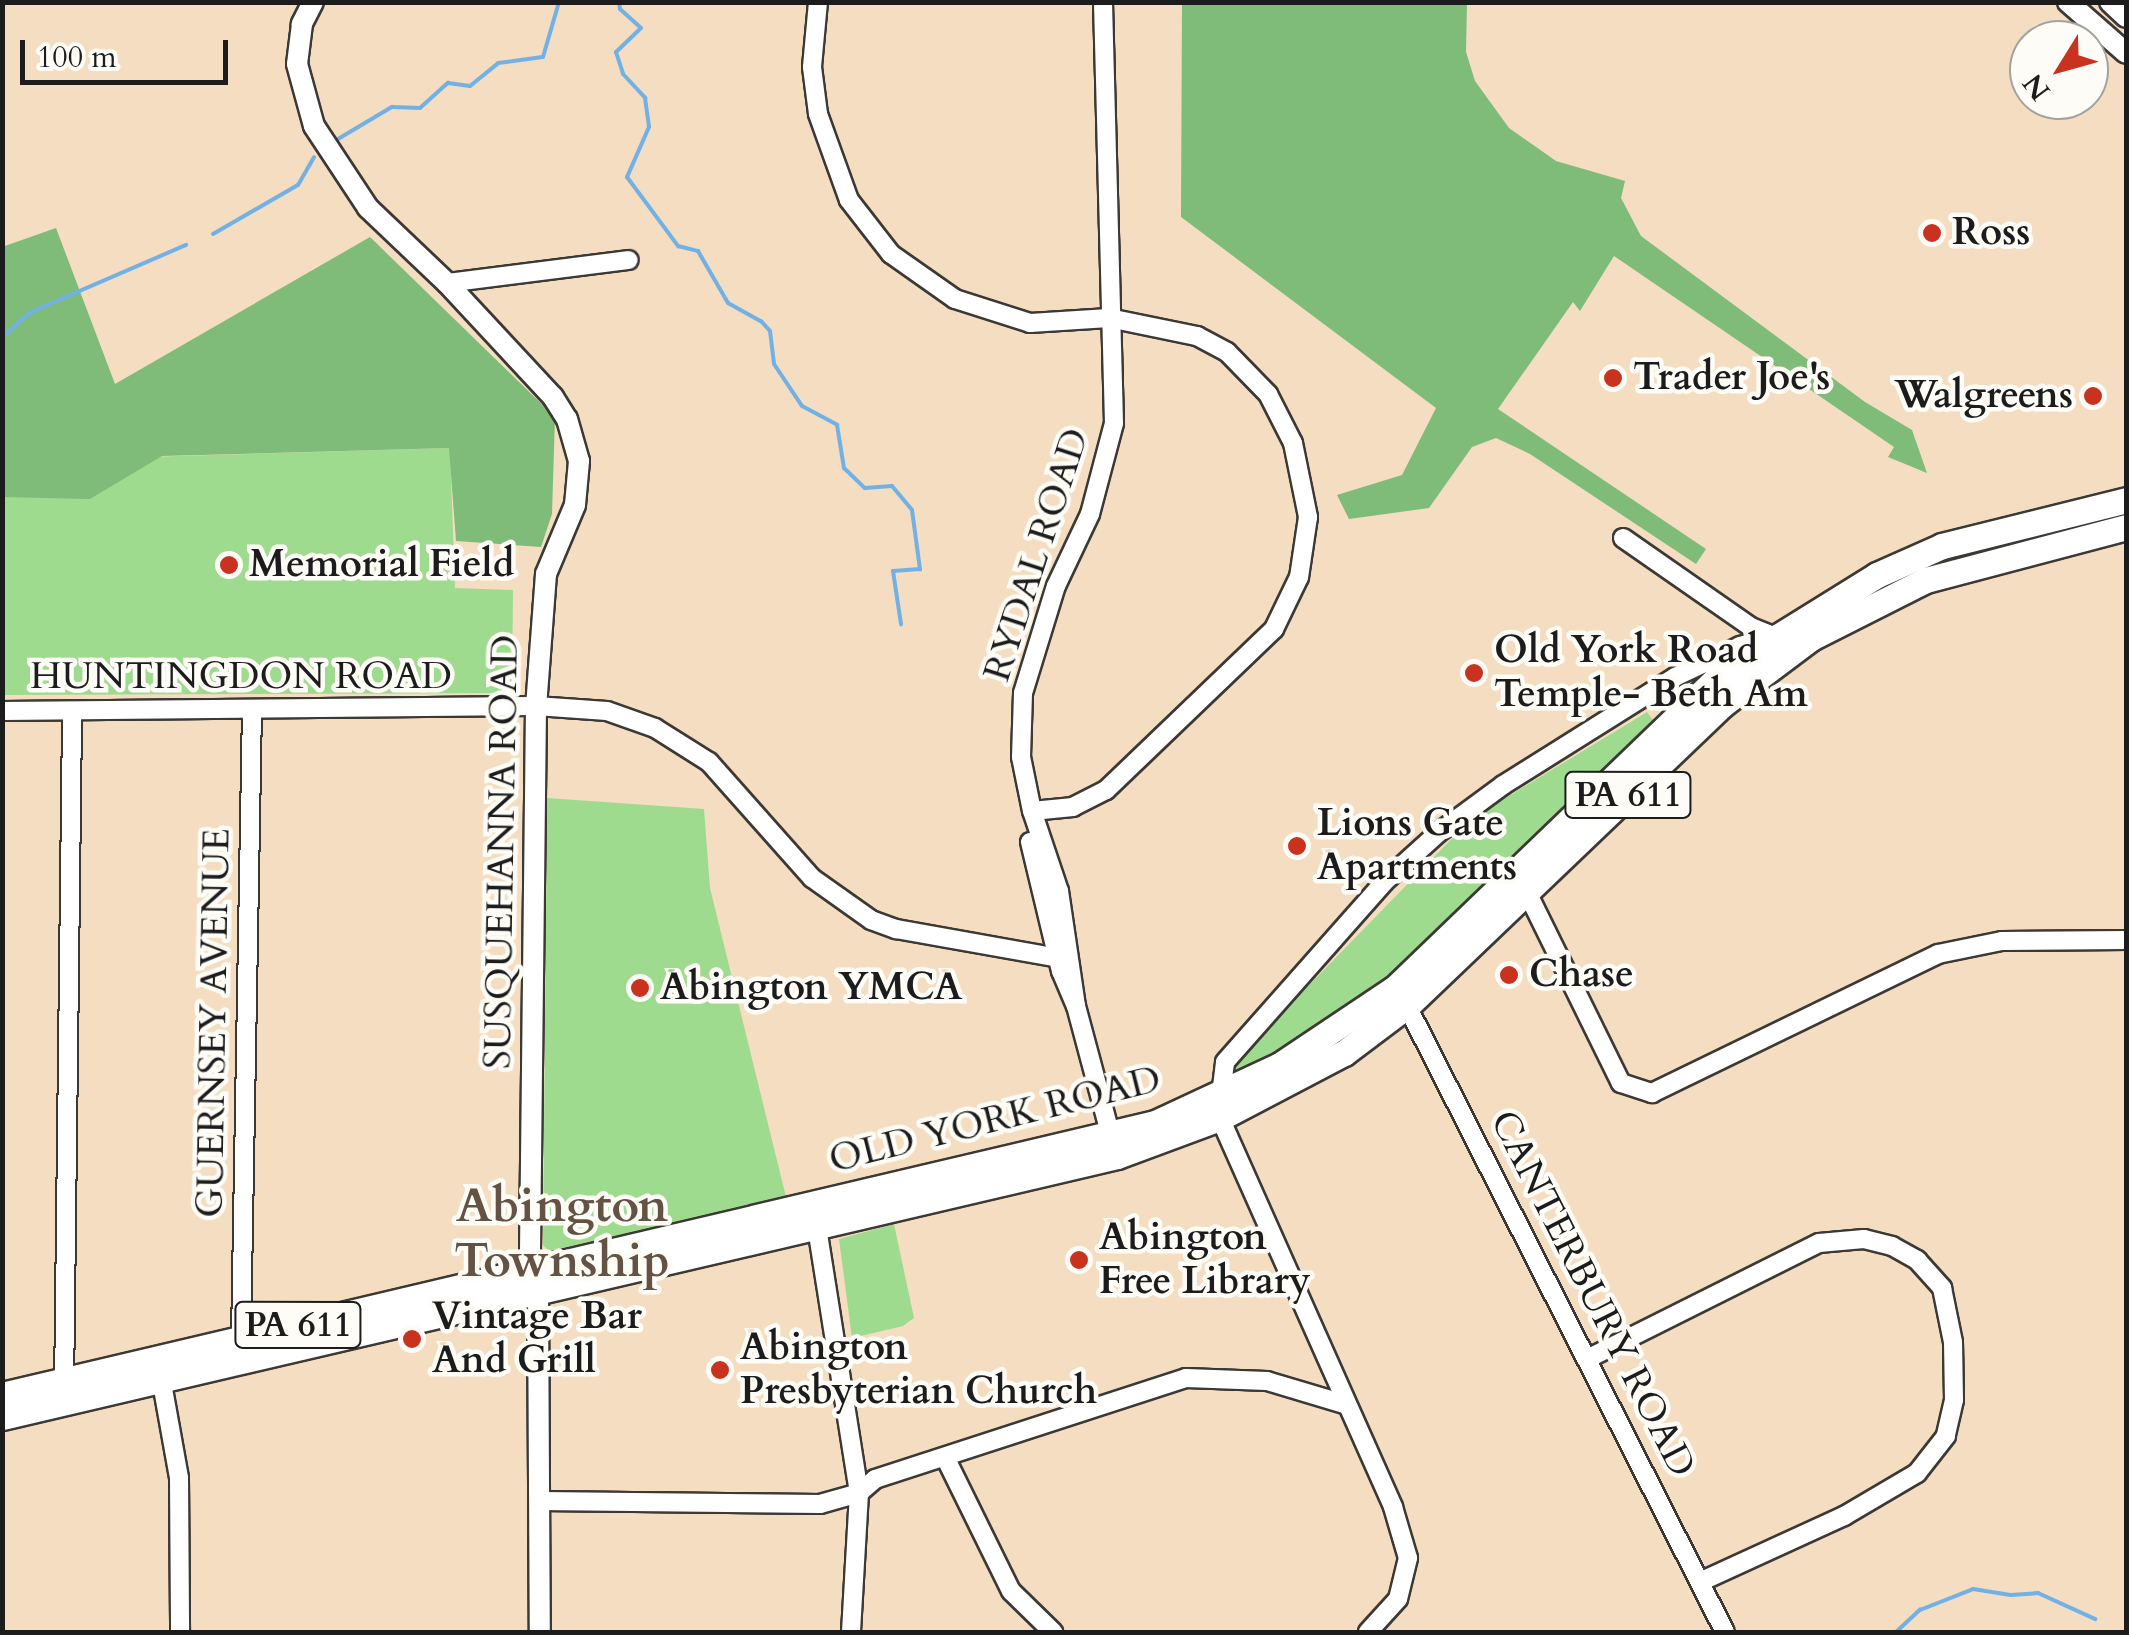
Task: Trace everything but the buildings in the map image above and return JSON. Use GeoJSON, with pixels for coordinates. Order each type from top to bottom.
{"type":"FeatureCollection","features":[{"type":"Feature","properties":{"kind":"highway","name":"OLD YORK ROAD"},"geometry":{"type":"LineString","coordinates":[[1523,884],[1716,679],[1776,637],[1877,575],[1942,546],[2126,500]]}},
{"type":"Feature","properties":{"kind":"highway","name":"OLD YORK ROAD"},"geometry":{"type":"LineString","coordinates":[[2,1394],[64,1390],[536,1282],[1114,1144],[1221,1107],[1344,1053],[1523,884],[1724,704],[1811,638],[1926,580],[2126,528]]}},
{"type":"Feature","properties":{"kind":"highway","name":"OLD YORK ROAD"},"geometry":{"type":"LineString","coordinates":[[158,1368],[241,1338],[536,1282]]}},
{"type":"Feature","properties":{"kind":"highway","name":"OLD YORK ROAD"},"geometry":{"type":"LineString","coordinates":[[2,1417],[64,1390]]}},
{"type":"Feature","properties":{"kind":"main road","name":"SUSQUEHANNA ROAD"},"geometry":{"type":"LineString","coordinates":[[313,2],[297,46],[299,82],[314,126],[364,203],[447,283],[554,396],[575,441],[579,484],[546,574],[536,706],[530,1252],[536,1282],[540,1632]]}},
{"type":"Feature","properties":{"kind":"main road"},"geometry":{"type":"LineString","coordinates":[[2068,2],[2126,54]]}},
{"type":"Feature","properties":{"kind":"main road"},"geometry":{"type":"LineString","coordinates":[[2110,2],[2126,17]]}},
{"type":"Feature","properties":{"kind":"street"},"geometry":{"type":"LineString","coordinates":[[818,2],[812,67],[828,151],[849,200],[891,254],[955,299],[1030,323],[1109,318],[1197,336],[1227,352],[1268,394],[1292,443],[1308,516],[1299,577],[1274,629],[1106,790],[1072,808],[1032,811]]}},
{"type":"Feature","properties":{"kind":"street","name":"RYDAL ROAD"},"geometry":{"type":"LineString","coordinates":[[1103,2],[1114,423],[1090,514],[1056,586],[1023,693],[1020,757],[1032,811],[1030,839],[1055,912],[1114,1144]]}},
{"type":"Feature","properties":{"kind":"street"},"geometry":{"type":"LineString","coordinates":[[447,283],[629,260]]}},
{"type":"Feature","properties":{"kind":"street"},"geometry":{"type":"LineString","coordinates":[[1623,538],[1751,627],[1776,637]]}},
{"type":"Feature","properties":{"kind":"street"},"geometry":{"type":"LineString","coordinates":[[1368,1632],[1398,1599],[1408,1558],[1392,1508],[1344,1404],[1221,1107],[1225,1062],[1384,882],[1438,833],[1503,786],[1675,677],[1740,646],[1776,637]]}},
{"type":"Feature","properties":{"kind":"street","name":"HUNTINGDON ROAD"},"geometry":{"type":"LineString","coordinates":[[2,711],[536,706],[607,711],[655,728],[709,762],[812,878],[871,920],[896,929],[1058,958]]}},
{"type":"Feature","properties":{"kind":"street","name":"GUERNSEY AVENUE"},"geometry":{"type":"LineString","coordinates":[[241,1338],[252,709]]}},
{"type":"Feature","properties":{"kind":"street"},"geometry":{"type":"LineString","coordinates":[[64,1390],[72,712]]}},
{"type":"Feature","properties":{"kind":"street"},"geometry":{"type":"LineString","coordinates":[[1523,884],[1621,1083],[1652,1093],[1938,954],[2002,941],[2126,940]]}},
{"type":"Feature","properties":{"kind":"street","name":"RYDAL ROAD"},"geometry":{"type":"LineString","coordinates":[[1055,912],[1058,958],[1076,1006]]}},
{"type":"Feature","properties":{"kind":"street","name":"CANTERBURY ROAD"},"geometry":{"type":"LineString","coordinates":[[1402,996],[1725,1632]]}},
{"type":"Feature","properties":{"kind":"street"},"geometry":{"type":"LineString","coordinates":[[815,1216],[860,1493],[852,1632]]}},
{"type":"Feature","properties":{"kind":"street"},"geometry":{"type":"LineString","coordinates":[[1589,1358],[1819,1244],[1864,1238],[1892,1246],[1917,1260],[1942,1288],[1953,1342],[1954,1400],[1946,1436],[1917,1473],[1844,1516],[1700,1582]]}},
{"type":"Feature","properties":{"kind":"street"},"geometry":{"type":"LineString","coordinates":[[158,1368],[179,1478],[180,1632]]}},
{"type":"Feature","properties":{"kind":"street"},"geometry":{"type":"LineString","coordinates":[[539,1501],[820,1504],[860,1493],[875,1479],[1186,1378],[1267,1381],[1344,1404]]}},
{"type":"Feature","properties":{"kind":"street"},"geometry":{"type":"LineString","coordinates":[[946,1459],[1011,1591],[1054,1632]]}},
{"type":"Feature","properties":{"kind":"green space"},"geometry":{"type":"Polygon","coordinates":[[[1182,3],[1467,3],[1466,52],[1475,81],[1509,128],[1556,161],[1625,181],[1621,198],[1641,236],[1865,402],[1912,430],[1927,473],[1888,457],[1894,447],[1614,256],[1580,311],[1573,302],[1498,409],[1706,549],[1696,564],[1530,454],[1496,438],[1472,447],[1429,508],[1349,519],[1337,495],[1402,475],[1436,408],[1181,217],[1182,3]]]}},
{"type":"Feature","properties":{"kind":"green space"},"geometry":{"type":"Polygon","coordinates":[[[56,228],[115,384],[370,237],[555,417],[552,514],[541,547],[456,541],[449,448],[162,456],[90,499],[3,497],[2,247],[56,228]]]}},
{"type":"Feature","properties":{"kind":"green space","name":"Memorial Field"},"geometry":{"type":"Polygon","coordinates":[[[450,448],[455,588],[513,590],[512,693],[3,695],[2,461],[450,448]]]}},
{"type":"Feature","properties":{"kind":"green space"},"geometry":{"type":"Polygon","coordinates":[[[1647,712],[1656,724],[1653,731],[1345,1017],[1237,1076],[1234,1062],[1471,819],[1647,712]]]}},
{"type":"Feature","properties":{"kind":"green space","name":"Abington YMCA"},"geometry":{"type":"Polygon","coordinates":[[[547,798],[704,809],[710,888],[786,1197],[549,1251],[543,1245],[547,798]]]}},
{"type":"Feature","properties":{"kind":"green space"},"geometry":{"type":"Polygon","coordinates":[[[894,1224],[914,1318],[903,1326],[852,1338],[839,1239],[894,1224]]]}},
{"type":"Feature","properties":{"kind":"waterway"},"geometry":{"type":"LineString","coordinates":[[338,139],[392,107],[420,108],[448,83],[470,86],[498,63],[543,57],[559,2]]}},
{"type":"Feature","properties":{"kind":"waterway"},"geometry":{"type":"LineString","coordinates":[[619,2],[620,9],[641,28],[616,52],[623,74],[645,98],[649,127],[627,177],[678,246],[698,251],[728,303],[761,321],[770,331],[774,364],[802,406],[837,425],[844,468],[865,488],[892,486],[912,510],[920,569],[893,571],[901,624]]}},
{"type":"Feature","properties":{"kind":"waterway"},"geometry":{"type":"LineString","coordinates":[[213,234],[298,185],[314,157]]}},
{"type":"Feature","properties":{"kind":"waterway"},"geometry":{"type":"LineString","coordinates":[[2,337],[31,312],[186,245]]}},
{"type":"Feature","properties":{"kind":"waterway"},"geometry":{"type":"LineString","coordinates":[[1896,1632],[1920,1610],[1973,1589],[2011,1595],[2038,1593],[2095,1619]]}},
{"type":"Feature","properties":{"kind":"place","name":"Ross"},"geometry":{"type":"Point","coordinates":[1932,233]}},
{"type":"Feature","properties":{"kind":"place","name":"Trader Joe's"},"geometry":{"type":"Point","coordinates":[1613,378]}},
{"type":"Feature","properties":{"kind":"place","name":"Walgreens"},"geometry":{"type":"Point","coordinates":[2093,396]}},
{"type":"Feature","properties":{"kind":"place","name":"Memorial Field"},"geometry":{"type":"Point","coordinates":[229,565]}},
{"type":"Feature","properties":{"kind":"place","name":"Old York Road Temple- Beth Am"},"geometry":{"type":"Point","coordinates":[1474,673]}},
{"type":"Feature","properties":{"kind":"place","name":"Lions Gate Apartments"},"geometry":{"type":"Point","coordinates":[1297,846]}},
{"type":"Feature","properties":{"kind":"place","name":"Chase"},"geometry":{"type":"Point","coordinates":[1509,975]}},
{"type":"Feature","properties":{"kind":"place","name":"Abington YMCA"},"geometry":{"type":"Point","coordinates":[640,988]}},
{"type":"Feature","properties":{"kind":"place","name":"Abington Free Library"},"geometry":{"type":"Point","coordinates":[1079,1260]}},
{"type":"Feature","properties":{"kind":"place","name":"Vintage Bar And Grill"},"geometry":{"type":"Point","coordinates":[412,1339]}},
{"type":"Feature","properties":{"kind":"place","name":"Abington Presbyterian Church"},"geometry":{"type":"Point","coordinates":[720,1370]}},
{"type":"Feature","properties":{"kind":"district","name":"Abington Township"},"geometry":{"type":"Point","coordinates":[562,1232]}}]}
